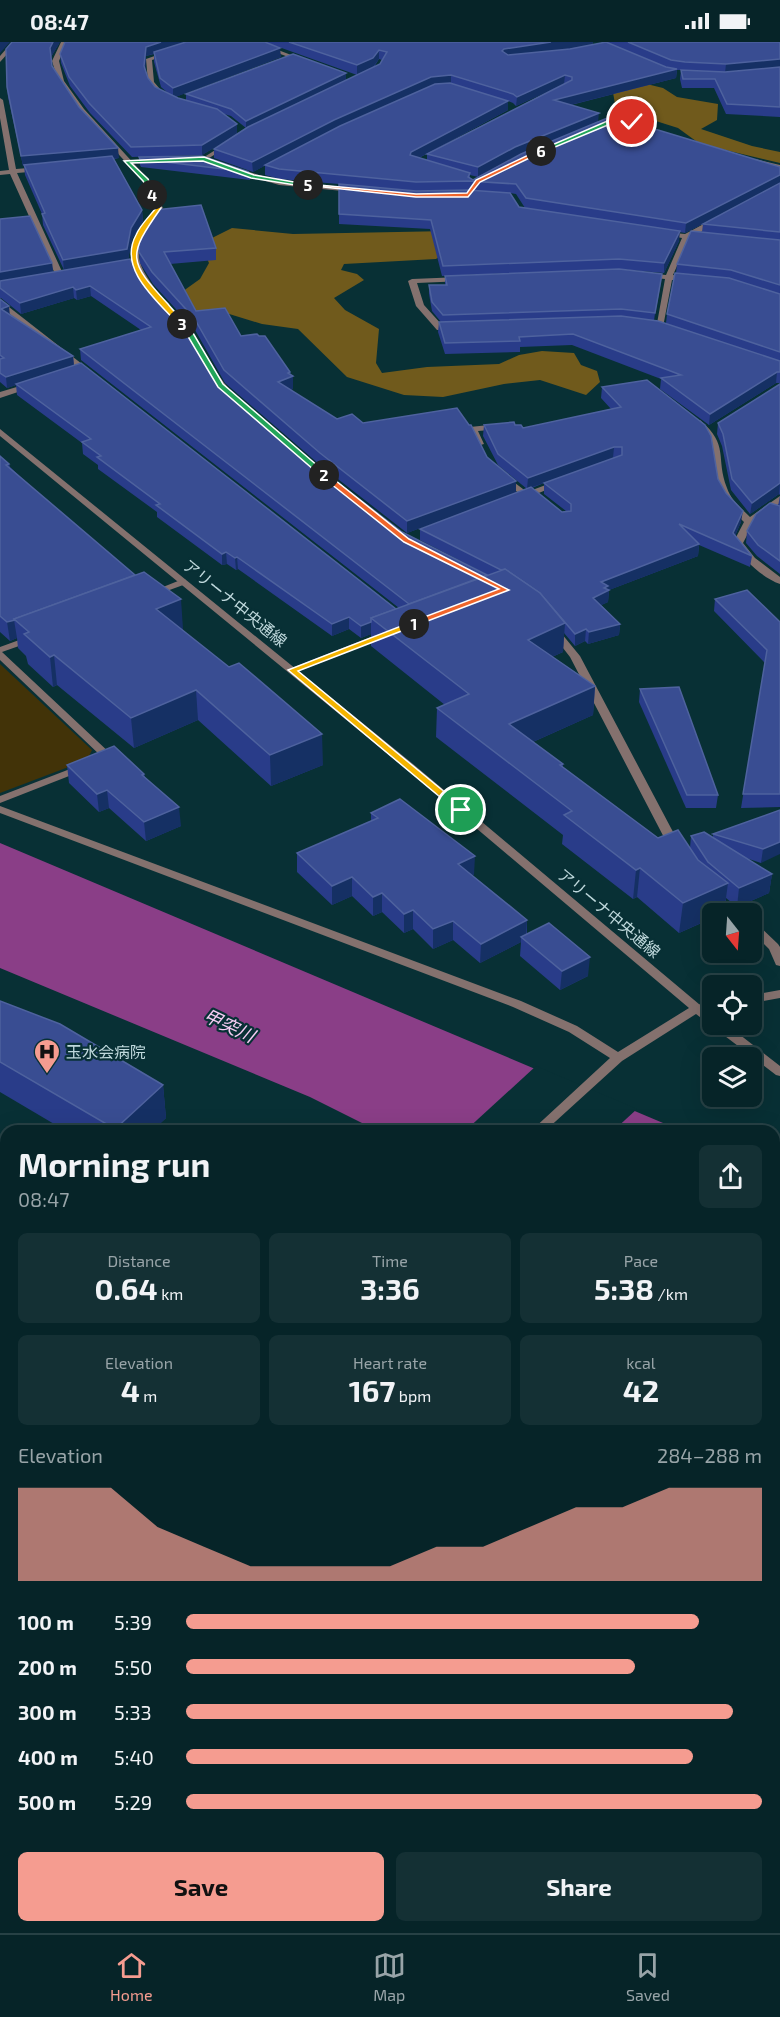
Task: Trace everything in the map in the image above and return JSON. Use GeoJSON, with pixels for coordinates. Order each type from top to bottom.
{"type":"FeatureCollection","features":[{"type":"Feature","properties":{"kind":"street"},"geometry":{"type":"LineString","coordinates":[[0,60],[15,42]]}},
{"type":"Feature","properties":{"kind":"street"},"geometry":{"type":"LineString","coordinates":[[64,42],[55,59],[56,70],[69,92],[146,180],[159,208],[139,235],[134,248],[134,264],[162,302]]}},
{"type":"Feature","properties":{"kind":"street"},"geometry":{"type":"LineString","coordinates":[[250,42],[313,64]]}},
{"type":"Feature","properties":{"kind":"street"},"geometry":{"type":"LineString","coordinates":[[173,102],[156,90],[151,82],[149,59],[182,49]]}},
{"type":"Feature","properties":{"kind":"street"},"geometry":{"type":"LineString","coordinates":[[282,60],[292,57]]}},
{"type":"Feature","properties":{"kind":"street"},"geometry":{"type":"LineString","coordinates":[[0,100],[13,172],[60,276]]}},
{"type":"Feature","properties":{"kind":"street"},"geometry":{"type":"LineString","coordinates":[[204,159],[235,140]]}},
{"type":"Feature","properties":{"kind":"street"},"geometry":{"type":"LineString","coordinates":[[194,159],[204,159],[214,163]]}},
{"type":"Feature","properties":{"kind":"street"},"geometry":{"type":"LineString","coordinates":[[745,159],[780,167]]}},
{"type":"Feature","properties":{"kind":"street"},"geometry":{"type":"LineString","coordinates":[[115,162],[131,161]]}},
{"type":"Feature","properties":{"kind":"street"},"geometry":{"type":"LineString","coordinates":[[224,166],[253,177],[279,183],[359,190]]}},
{"type":"Feature","properties":{"kind":"street"},"geometry":{"type":"LineString","coordinates":[[0,173],[47,169]]}},
{"type":"Feature","properties":{"kind":"street"},"geometry":{"type":"LineString","coordinates":[[253,177],[264,171]]}},
{"type":"Feature","properties":{"kind":"street"},"geometry":{"type":"LineString","coordinates":[[650,326],[664,328],[669,276],[686,237],[725,216]]}},
{"type":"Feature","properties":{"kind":"street"},"geometry":{"type":"LineString","coordinates":[[651,232],[710,239]]}},
{"type":"Feature","properties":{"kind":"street"},"geometry":{"type":"LineString","coordinates":[[123,265],[134,264]]}},
{"type":"Feature","properties":{"kind":"street"},"geometry":{"type":"LineString","coordinates":[[50,278],[71,274]]}},
{"type":"Feature","properties":{"kind":"street"},"geometry":{"type":"LineString","coordinates":[[638,274],[699,280]]}},
{"type":"Feature","properties":{"kind":"street"},"geometry":{"type":"LineString","coordinates":[[463,327],[440,328],[420,306],[412,281],[470,279]]}},
{"type":"Feature","properties":{"kind":"street"},"geometry":{"type":"LineString","coordinates":[[0,302],[92,376]]}},
{"type":"Feature","properties":{"kind":"street"},"geometry":{"type":"LineString","coordinates":[[169,309],[190,333],[220,385],[238,400]]}},
{"type":"Feature","properties":{"kind":"street"},"geometry":{"type":"LineString","coordinates":[[72,372],[83,369]]}},
{"type":"Feature","properties":{"kind":"street"},"geometry":{"type":"LineString","coordinates":[[0,395],[41,382]]}},
{"type":"Feature","properties":{"kind":"street"},"geometry":{"type":"LineString","coordinates":[[692,418],[716,441],[722,485],[728,499],[749,522]]}},
{"type":"Feature","properties":{"kind":"street"},"geometry":{"type":"LineString","coordinates":[[709,432],[719,425]]}},
{"type":"Feature","properties":{"kind":"street"},"geometry":{"type":"LineString","coordinates":[[487,458],[473,429],[508,426]]}},
{"type":"Feature","properties":{"kind":"street","name":"アリーナ中央通線"},"geometry":{"type":"LineString","coordinates":[[0,432],[292,670],[702,1014]]}},
{"type":"Feature","properties":{"kind":"street"},"geometry":{"type":"LineString","coordinates":[[492,468],[541,500]]}},
{"type":"Feature","properties":{"kind":"street"},"geometry":{"type":"LineString","coordinates":[[505,504],[564,481]]}},
{"type":"Feature","properties":{"kind":"street"},"geometry":{"type":"LineString","coordinates":[[780,499],[749,522],[738,543],[755,566],[780,581]]}},
{"type":"Feature","properties":{"kind":"street"},"geometry":{"type":"LineString","coordinates":[[766,508],[780,514]]}},
{"type":"Feature","properties":{"kind":"street"},"geometry":{"type":"LineString","coordinates":[[139,599],[183,582]]}},
{"type":"Feature","properties":{"kind":"street"},"geometry":{"type":"LineString","coordinates":[[543,617],[575,656],[668,836],[681,856]]}},
{"type":"Feature","properties":{"kind":"street"},"geometry":{"type":"LineString","coordinates":[[292,670],[401,629]]}},
{"type":"Feature","properties":{"kind":"street"},"geometry":{"type":"LineString","coordinates":[[0,800],[108,757],[0,652],[43,634]]}},
{"type":"Feature","properties":{"kind":"street"},"geometry":{"type":"LineString","coordinates":[[0,809],[517,1004],[573,1029],[614,1061]]}},
{"type":"Feature","properties":{"kind":"street"},"geometry":{"type":"LineString","coordinates":[[700,885],[722,903]]}},
{"type":"Feature","properties":{"kind":"street"},"geometry":{"type":"LineString","coordinates":[[762,936],[774,947],[780,962]]}},
{"type":"Feature","properties":{"kind":"street"},"geometry":{"type":"LineString","coordinates":[[762,997],[780,994]]}},
{"type":"Feature","properties":{"kind":"street"},"geometry":{"type":"LineString","coordinates":[[544,1125],[614,1061],[696,1009],[702,1008]]}},
{"type":"Feature","properties":{"kind":"street"},"geometry":{"type":"LineString","coordinates":[[731,1035],[780,1072]]}},
{"type":"Feature","properties":{"kind":"shaded area"},"geometry":{"type":"Polygon","coordinates":[[[610,75],[663,88],[677,97],[718,104],[717,120],[701,129],[752,146],[780,152],[780,163],[700,144],[678,128],[621,110],[615,104],[610,75]]]}},
{"type":"Feature","properties":{"kind":"shaded area"},"geometry":{"type":"Polygon","coordinates":[[[232,228],[293,234],[449,231],[451,248],[436,259],[344,264],[341,270],[357,274],[364,280],[334,298],[345,310],[379,329],[376,363],[382,373],[427,367],[499,364],[519,355],[542,351],[574,353],[581,365],[597,371],[600,382],[586,395],[540,380],[504,384],[443,397],[404,395],[347,377],[298,329],[262,324],[226,313],[197,314],[179,294],[200,279],[209,263],[202,248],[208,240],[232,228]]]}},
{"type":"Feature","properties":{"kind":"shaded area"},"geometry":{"type":"Polygon","coordinates":[[[0,664],[92,750],[87,760],[0,793],[0,664]]]}},
{"type":"Feature","properties":{"kind":"water","name":"甲突川"},"geometry":{"type":"Polygon","coordinates":[[[0,843],[668,1125],[366,1125],[310,1097],[0,968],[0,843]]]}},
{"type":"Feature","properties":{"kind":"pier"},"geometry":{"type":"Polygon","coordinates":[[[536,1066],[637,1109],[620,1125],[472,1125],[536,1066]]]}},
{"type":"Feature","properties":{"kind":"building"},"geometry":{"type":"Polygon","coordinates":[[[12,42],[53,42],[50,48],[52,66],[79,107],[118,148],[21,156],[7,87],[6,49],[12,42]]]}},
{"type":"Feature","properties":{"kind":"building"},"geometry":{"type":"Polygon","coordinates":[[[65,42],[161,42],[146,47],[144,66],[148,78],[155,87],[178,98],[217,109],[237,124],[202,145],[131,147],[89,103],[69,77],[60,54],[65,42]]]}},
{"type":"Feature","properties":{"kind":"building"},"geometry":{"type":"Polygon","coordinates":[[[186,42],[265,42],[280,48],[173,88],[160,78],[154,52],[186,42]]]}},
{"type":"Feature","properties":{"kind":"building"},"geometry":{"type":"Polygon","coordinates":[[[289,42],[551,42],[502,51],[508,55],[570,49],[606,42],[666,67],[677,69],[554,100],[599,113],[515,147],[478,167],[427,154],[572,80],[572,77],[565,75],[517,97],[451,75],[431,77],[334,120],[252,162],[214,149],[248,127],[380,64],[387,52],[379,50],[373,58],[357,65],[289,42]]]}},
{"type":"Feature","properties":{"kind":"building"},"geometry":{"type":"Polygon","coordinates":[[[628,42],[780,42],[780,59],[726,64],[685,62],[671,60],[628,42]]]}},
{"type":"Feature","properties":{"kind":"building"},"geometry":{"type":"Polygon","coordinates":[[[293,54],[346,73],[246,121],[231,109],[186,94],[293,54]]]}},
{"type":"Feature","properties":{"kind":"building"},"geometry":{"type":"Polygon","coordinates":[[[780,67],[780,107],[727,104],[715,79],[683,79],[681,70],[725,72],[780,67]]]}},
{"type":"Feature","properties":{"kind":"building"},"geometry":{"type":"Polygon","coordinates":[[[450,83],[508,101],[411,152],[410,155],[470,173],[468,177],[473,180],[521,154],[612,116],[780,167],[780,175],[686,223],[526,198],[516,184],[468,181],[416,182],[279,169],[265,165],[340,126],[435,84],[450,83]]]}},
{"type":"Feature","properties":{"kind":"building"},"geometry":{"type":"Polygon","coordinates":[[[112,156],[142,210],[131,228],[127,249],[63,260],[42,214],[45,213],[24,165],[112,156]]]}},
{"type":"Feature","properties":{"kind":"building"},"geometry":{"type":"Polygon","coordinates":[[[202,156],[249,172],[140,159],[139,157],[202,156]]]}},
{"type":"Feature","properties":{"kind":"building"},"geometry":{"type":"Polygon","coordinates":[[[780,183],[780,232],[703,224],[780,183]]]}},
{"type":"Feature","properties":{"kind":"building"},"geometry":{"type":"Polygon","coordinates":[[[339,184],[416,191],[468,190],[510,193],[519,207],[680,231],[664,263],[619,259],[443,266],[431,220],[339,214],[339,184]]]}},
{"type":"Feature","properties":{"kind":"building"},"geometry":{"type":"Polygon","coordinates":[[[201,205],[216,248],[164,252],[196,311],[225,308],[241,336],[257,334],[265,336],[290,372],[288,373],[293,376],[278,382],[337,419],[352,414],[363,423],[457,408],[471,425],[487,457],[516,481],[407,521],[320,453],[224,370],[194,318],[152,272],[139,252],[139,237],[144,225],[155,210],[201,205]]]}},
{"type":"Feature","properties":{"kind":"building"},"geometry":{"type":"Polygon","coordinates":[[[30,216],[52,263],[0,272],[0,219],[30,216]]]}},
{"type":"Feature","properties":{"kind":"building"},"geometry":{"type":"Polygon","coordinates":[[[691,231],[780,240],[780,285],[731,270],[677,264],[691,231]]]}},
{"type":"Feature","properties":{"kind":"building"},"geometry":{"type":"Polygon","coordinates":[[[130,259],[143,279],[184,325],[215,378],[311,462],[402,532],[487,575],[409,604],[80,349],[151,327],[90,286],[76,290],[73,287],[20,303],[0,288],[0,281],[130,259]]]}},
{"type":"Feature","properties":{"kind":"building"},"geometry":{"type":"Polygon","coordinates":[[[619,269],[662,274],[655,313],[621,309],[443,315],[432,302],[429,285],[447,285],[445,276],[619,269]]]}},
{"type":"Feature","properties":{"kind":"building"},"geometry":{"type":"Polygon","coordinates":[[[675,273],[729,278],[780,294],[780,352],[667,314],[675,273]]]}},
{"type":"Feature","properties":{"kind":"building"},"geometry":{"type":"Polygon","coordinates":[[[0,299],[9,306],[1,309],[73,356],[6,377],[0,373],[0,359],[4,358],[0,355],[0,299]]]}},
{"type":"Feature","properties":{"kind":"building"},"geometry":{"type":"Polygon","coordinates":[[[621,316],[658,321],[780,361],[780,372],[710,414],[661,378],[681,375],[573,334],[519,337],[520,341],[445,343],[439,322],[621,316]]]}},
{"type":"Feature","properties":{"kind":"building"},"geometry":{"type":"Polygon","coordinates":[[[81,363],[396,609],[371,618],[371,622],[361,626],[349,617],[332,624],[237,557],[226,552],[222,554],[156,505],[160,504],[97,457],[101,456],[82,442],[91,439],[16,384],[81,363]]]}},
{"type":"Feature","properties":{"kind":"building"},"geometry":{"type":"Polygon","coordinates":[[[647,380],[705,425],[711,436],[718,479],[726,493],[743,511],[733,533],[752,556],[679,524],[699,544],[601,582],[608,586],[604,588],[609,590],[593,598],[620,624],[589,632],[586,629],[575,634],[540,593],[505,569],[501,570],[420,529],[531,487],[562,512],[571,511],[571,504],[544,483],[622,455],[622,447],[614,447],[528,478],[498,454],[484,425],[514,422],[515,425],[521,425],[523,428],[621,407],[602,387],[647,380]]]}},
{"type":"Feature","properties":{"kind":"building"},"geometry":{"type":"Polygon","coordinates":[[[780,384],[780,483],[752,503],[732,479],[723,434],[718,423],[780,384]]]}},
{"type":"Feature","properties":{"kind":"building"},"geometry":{"type":"Polygon","coordinates":[[[0,456],[9,464],[6,465],[135,575],[15,620],[7,622],[0,616],[0,456]]]}},
{"type":"Feature","properties":{"kind":"building"},"geometry":{"type":"Polygon","coordinates":[[[770,503],[780,506],[780,561],[758,545],[747,531],[756,514],[770,503]]]}},
{"type":"Feature","properties":{"kind":"building"},"geometry":{"type":"Polygon","coordinates":[[[505,569],[540,593],[565,623],[528,640],[595,686],[509,724],[658,838],[678,830],[698,860],[728,883],[683,903],[640,868],[636,870],[564,815],[572,811],[437,708],[469,694],[371,618],[505,569]]]}},
{"type":"Feature","properties":{"kind":"building"},"geometry":{"type":"Polygon","coordinates":[[[144,572],[181,599],[156,609],[229,667],[239,663],[322,734],[270,755],[196,690],[131,718],[54,655],[50,657],[24,634],[29,632],[14,619],[144,572]]]}},
{"type":"Feature","properties":{"kind":"building"},"geometry":{"type":"Polygon","coordinates":[[[747,590],[780,622],[780,794],[743,794],[767,650],[715,599],[747,590]]]}},
{"type":"Feature","properties":{"kind":"building"},"geometry":{"type":"Polygon","coordinates":[[[679,687],[718,795],[687,795],[640,689],[679,687]]]}},
{"type":"Feature","properties":{"kind":"building"},"geometry":{"type":"Polygon","coordinates":[[[114,746],[144,774],[142,775],[179,807],[144,822],[107,790],[97,794],[67,765],[114,746]]]}},
{"type":"Feature","properties":{"kind":"building"},"geometry":{"type":"Polygon","coordinates":[[[400,799],[475,856],[458,864],[527,920],[481,944],[453,921],[433,929],[413,910],[404,914],[382,893],[373,897],[352,877],[332,886],[297,853],[378,818],[371,813],[400,799]]]}},
{"type":"Feature","properties":{"kind":"building"},"geometry":{"type":"Polygon","coordinates":[[[780,810],[780,842],[763,849],[713,834],[780,810]]]}},
{"type":"Feature","properties":{"kind":"building"},"geometry":{"type":"Polygon","coordinates":[[[704,832],[772,874],[739,888],[708,862],[691,836],[704,832]]]}},
{"type":"Feature","properties":{"kind":"building"},"geometry":{"type":"Polygon","coordinates":[[[549,923],[590,957],[562,971],[521,937],[549,923]]]}},
{"type":"Feature","properties":{"kind":"building"},"geometry":{"type":"Polygon","coordinates":[[[0,1001],[60,1024],[163,1085],[119,1125],[108,1125],[0,1062],[0,1001]]]}},
{"type":"Feature","properties":{"kind":"place","name":"玉水会病院"},"geometry":{"type":"Point","coordinates":[47,1075]}},
{"type":"Feature","properties":{"kind":"route"},"geometry":{"type":"LineString","coordinates":[[461,810],[292,670],[505,590],[406,540],[316,469],[220,385],[190,333],[148,286],[134,264],[134,248],[139,235],[159,208],[146,180],[127,161],[204,159],[253,177],[279,183],[416,196],[453,197],[468,195],[478,181],[508,165],[614,120],[632,122]]}}]}
